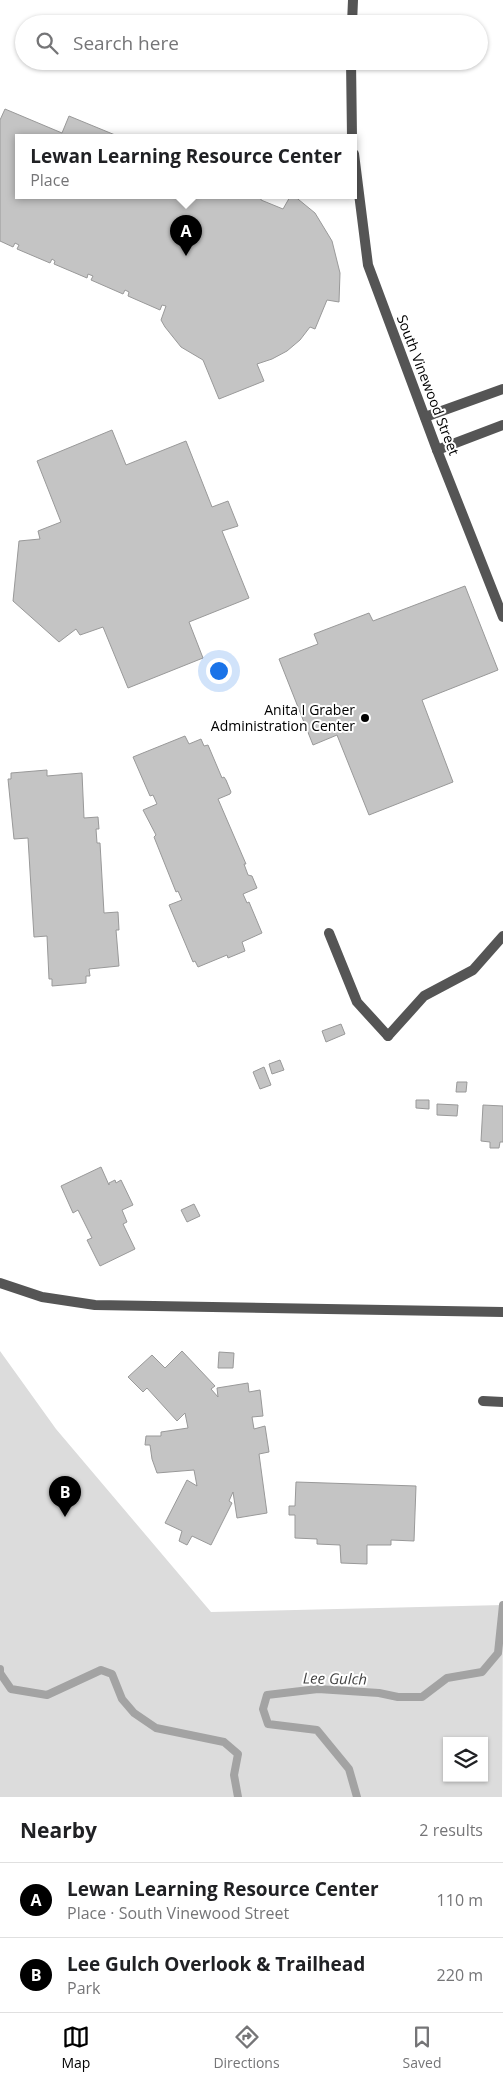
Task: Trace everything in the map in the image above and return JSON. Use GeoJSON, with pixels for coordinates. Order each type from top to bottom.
{"type":"FeatureCollection","features":[{"type":"Feature","properties":{"kind":"street"},"geometry":{"type":"LineString","coordinates":[[352,15],[353,0]]}},
{"type":"Feature","properties":{"kind":"street"},"geometry":{"type":"LineString","coordinates":[[351,70],[352,134]]}},
{"type":"Feature","properties":{"kind":"street","name":"South Vinewood Street"},"geometry":{"type":"LineString","coordinates":[[357,178],[368,265],[437,450],[503,618]]}},
{"type":"Feature","properties":{"kind":"street"},"geometry":{"type":"LineString","coordinates":[[425,417],[503,389]]}},
{"type":"Feature","properties":{"kind":"street"},"geometry":{"type":"LineString","coordinates":[[437,450],[503,425]]}},
{"type":"Feature","properties":{"kind":"street"},"geometry":{"type":"LineString","coordinates":[[330,933],[357,1002],[388,1036],[424,996],[473,970],[503,936]]}},
{"type":"Feature","properties":{"kind":"street"},"geometry":{"type":"LineString","coordinates":[[0,1283],[42,1297],[95,1305],[503,1312]]}},
{"type":"Feature","properties":{"kind":"street"},"geometry":{"type":"LineString","coordinates":[[483,1401],[503,1402]]}},
{"type":"Feature","properties":{"kind":"shaded area"},"geometry":{"type":"Polygon","coordinates":[[[0,1351],[56,1429],[211,1612],[503,1605],[502,1797],[0,1797],[0,1351]]]}},
{"type":"Feature","properties":{"kind":"building"},"geometry":{"type":"Polygon","coordinates":[[[5,109],[62,133],[69,116],[113,134],[15,134],[15,199],[261,199],[283,209],[289,199],[298,199],[315,213],[332,241],[340,273],[339,302],[327,300],[315,329],[310,327],[300,340],[287,351],[257,364],[264,381],[219,399],[203,360],[181,347],[161,320],[166,306],[162,305],[160,310],[128,296],[129,292],[125,290],[123,294],[91,280],[93,276],[88,274],[87,278],[54,264],[55,261],[52,259],[50,263],[17,249],[19,245],[15,243],[13,247],[0,241],[0,120],[5,109]]]}},
{"type":"Feature","properties":{"kind":"building"},"geometry":{"type":"Polygon","coordinates":[[[112,430],[126,465],[186,441],[212,507],[228,501],[238,526],[222,531],[249,598],[189,622],[203,658],[128,688],[103,627],[80,635],[76,629],[59,642],[13,601],[19,541],[40,539],[38,531],[61,522],[37,461],[112,430]]]}},
{"type":"Feature","properties":{"kind":"building","name":"Anita I Graber Administration Center"},"geometry":{"type":"Polygon","coordinates":[[[465,586],[498,670],[422,700],[453,782],[369,815],[337,735],[313,745],[279,659],[318,644],[314,634],[369,613],[373,621],[465,586]]]}},
{"type":"Feature","properties":{"kind":"building"},"geometry":{"type":"Polygon","coordinates":[[[185,736],[189,744],[201,739],[204,746],[208,745],[222,778],[224,777],[226,780],[231,792],[218,799],[246,864],[244,864],[248,875],[252,876],[257,888],[243,894],[247,903],[249,902],[262,933],[242,942],[245,951],[228,958],[227,955],[198,967],[195,961],[193,962],[169,905],[182,900],[178,891],[176,892],[154,837],[156,835],[143,810],[157,804],[153,795],[150,796],[133,757],[185,736]]]}},
{"type":"Feature","properties":{"kind":"building"},"geometry":{"type":"Polygon","coordinates":[[[47,770],[47,776],[82,773],[84,818],[98,817],[99,829],[96,829],[97,843],[100,843],[104,913],[118,912],[119,930],[116,930],[119,966],[89,969],[90,976],[86,976],[86,983],[52,986],[52,979],[49,979],[47,936],[34,937],[28,838],[14,839],[8,779],[11,779],[11,773],[47,770]]]}},
{"type":"Feature","properties":{"kind":"building"},"geometry":{"type":"Polygon","coordinates":[[[341,1024],[345,1034],[326,1042],[322,1031],[341,1024]]]}},
{"type":"Feature","properties":{"kind":"building"},"geometry":{"type":"Polygon","coordinates":[[[280,1060],[284,1070],[272,1074],[269,1064],[280,1060]]]}},
{"type":"Feature","properties":{"kind":"building"},"geometry":{"type":"Polygon","coordinates":[[[264,1067],[271,1085],[260,1089],[253,1072],[264,1067]]]}},
{"type":"Feature","properties":{"kind":"building"},"geometry":{"type":"Polygon","coordinates":[[[457,1082],[467,1082],[466,1092],[456,1092],[457,1082]]]}},
{"type":"Feature","properties":{"kind":"building"},"geometry":{"type":"Polygon","coordinates":[[[416,1100],[429,1100],[429,1109],[416,1108],[416,1100]]]}},
{"type":"Feature","properties":{"kind":"building"},"geometry":{"type":"Polygon","coordinates":[[[437,1104],[458,1105],[457,1116],[437,1115],[437,1104]]]}},
{"type":"Feature","properties":{"kind":"building"},"geometry":{"type":"Polygon","coordinates":[[[483,1105],[503,1106],[503,1142],[500,1142],[499,1148],[490,1148],[490,1142],[481,1141],[483,1105]]]}},
{"type":"Feature","properties":{"kind":"building"},"geometry":{"type":"Polygon","coordinates":[[[101,1167],[109,1185],[109,1183],[115,1180],[116,1183],[121,1180],[133,1205],[122,1210],[127,1222],[123,1224],[135,1249],[100,1266],[87,1240],[92,1238],[78,1210],[73,1213],[61,1186],[101,1167]]]}},
{"type":"Feature","properties":{"kind":"building"},"geometry":{"type":"Polygon","coordinates":[[[194,1204],[200,1216],[187,1222],[181,1210],[194,1204]]]}},
{"type":"Feature","properties":{"kind":"building"},"geometry":{"type":"Polygon","coordinates":[[[182,1351],[215,1386],[211,1389],[218,1397],[217,1388],[248,1383],[249,1392],[260,1390],[263,1416],[252,1417],[254,1429],[265,1426],[269,1452],[259,1454],[267,1513],[237,1518],[233,1492],[229,1501],[232,1503],[211,1545],[192,1536],[187,1545],[179,1541],[182,1531],[165,1523],[187,1480],[197,1486],[194,1470],[157,1473],[150,1445],[145,1445],[146,1436],[161,1436],[161,1432],[188,1428],[185,1413],[177,1421],[147,1388],[143,1392],[128,1377],[152,1355],[165,1368],[182,1351]]]}},
{"type":"Feature","properties":{"kind":"building"},"geometry":{"type":"Polygon","coordinates":[[[219,1352],[234,1353],[233,1368],[218,1368],[219,1352]]]}},
{"type":"Feature","properties":{"kind":"building"},"geometry":{"type":"Polygon","coordinates":[[[296,1482],[416,1486],[414,1541],[391,1540],[391,1545],[367,1545],[367,1564],[341,1563],[340,1545],[317,1544],[317,1539],[295,1538],[295,1515],[289,1515],[289,1506],[295,1506],[296,1482]]]}},
{"type":"Feature","properties":{"kind":"waterway","name":"Lee Gulch"},"geometry":{"type":"LineString","coordinates":[[357,1797],[349,1769],[317,1730],[268,1724],[263,1709],[267,1695],[318,1689],[379,1693],[398,1697],[422,1697],[447,1678],[482,1672],[498,1653],[503,1605]]}},
{"type":"Feature","properties":{"kind":"waterway","name":"Lee Gulch"},"geometry":{"type":"LineString","coordinates":[[0,1669],[0,1673],[11,1689],[47,1695],[101,1670],[112,1674],[122,1699],[134,1713],[156,1728],[224,1742],[238,1754],[234,1775],[238,1797]]}},
{"type":"Feature","properties":{"kind":"place","name":"Lewan Learning Resource Center"},"geometry":{"type":"Point","coordinates":[186,256]}},
{"type":"Feature","properties":{"kind":"place","name":"Anita I Graber Administration Center"},"geometry":{"type":"Point","coordinates":[365,718]}},
{"type":"Feature","properties":{"kind":"place","name":"Lee Gulch Overlook & Trailhead"},"geometry":{"type":"Point","coordinates":[65,1517]}}]}
